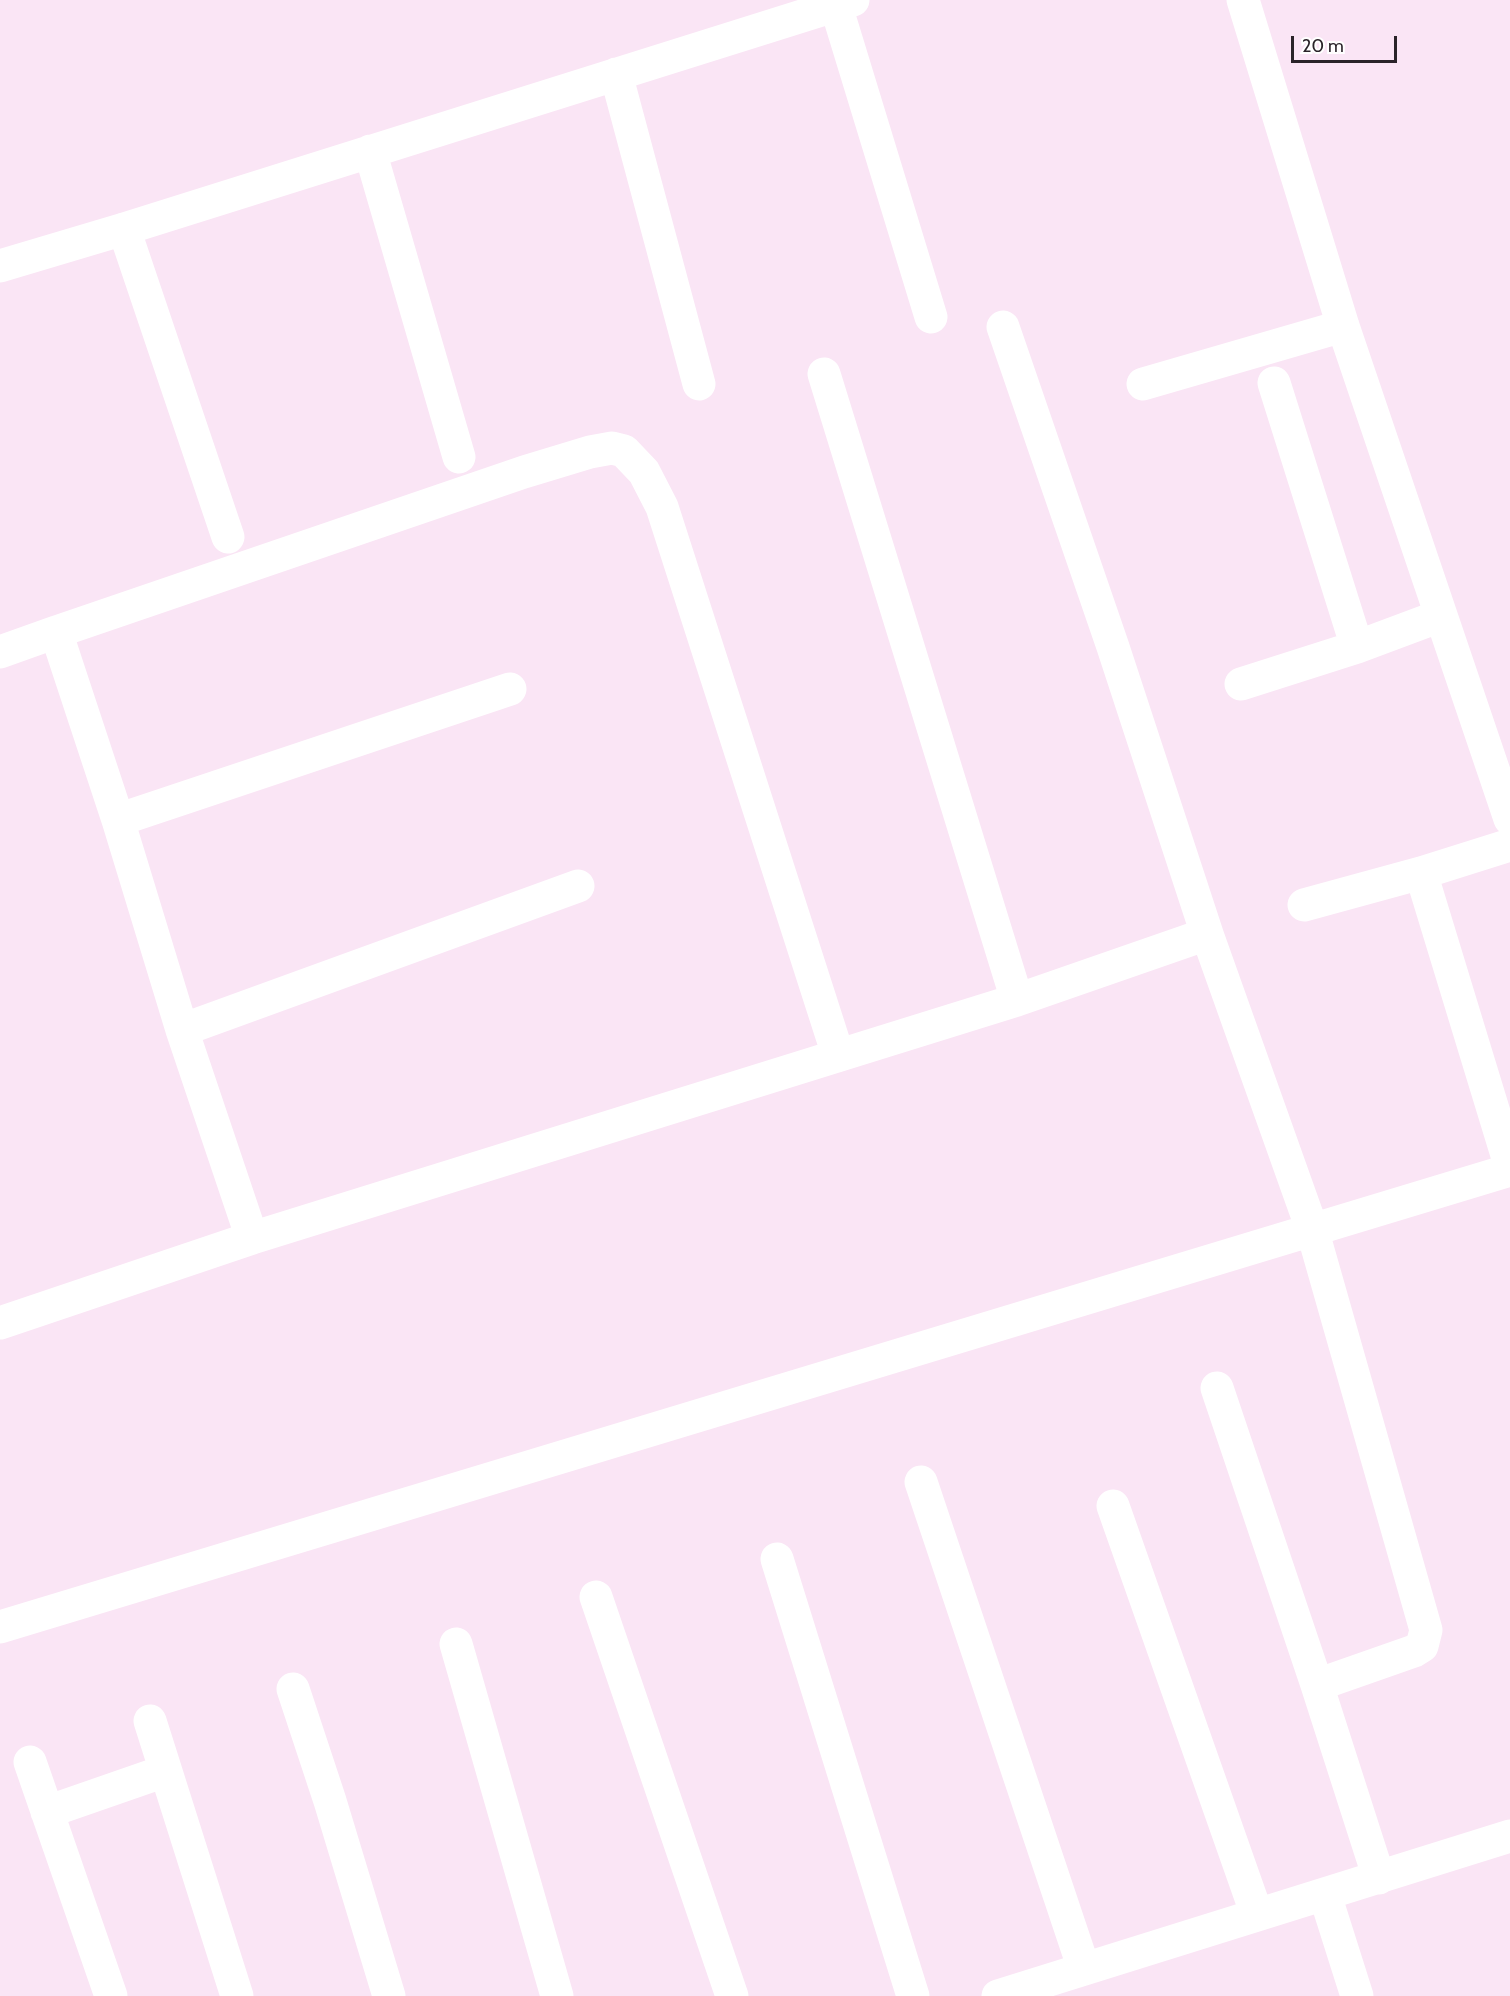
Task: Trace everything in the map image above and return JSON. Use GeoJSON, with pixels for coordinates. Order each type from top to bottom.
{"type":"FeatureCollection","features":[{"type":"Feature","properties":{"kind":"street"},"geometry":{"type":"LineString","coordinates":[[1243,0],[1343,326],[1510,819]]}},
{"type":"Feature","properties":{"kind":"street"},"geometry":{"type":"LineString","coordinates":[[0,266],[845,3],[931,317]]}},
{"type":"Feature","properties":{"kind":"street"},"geometry":{"type":"LineString","coordinates":[[616,74],[699,384]]}},
{"type":"Feature","properties":{"kind":"street"},"geometry":{"type":"LineString","coordinates":[[370,151],[459,457]]}},
{"type":"Feature","properties":{"kind":"street"},"geometry":{"type":"LineString","coordinates":[[124,229],[228,537]]}},
{"type":"Feature","properties":{"kind":"street"},"geometry":{"type":"LineString","coordinates":[[1143,384],[1343,326]]}},
{"type":"Feature","properties":{"kind":"street"},"geometry":{"type":"LineString","coordinates":[[1003,327],[1113,647],[1208,934],[1312,1229],[1426,1629],[1422,1646],[1414,1651],[1317,1685]]}},
{"type":"Feature","properties":{"kind":"street"},"geometry":{"type":"LineString","coordinates":[[824,374],[1017,1000]]}},
{"type":"Feature","properties":{"kind":"street"},"geometry":{"type":"LineString","coordinates":[[1274,383],[1357,647]]}},
{"type":"Feature","properties":{"kind":"street"},"geometry":{"type":"LineString","coordinates":[[0,652],[524,472],[590,452],[612,448],[624,451],[644,472],[663,507],[838,1055]]}},
{"type":"Feature","properties":{"kind":"street"},"geometry":{"type":"LineString","coordinates":[[1241,684],[1357,647],[1440,616]]}},
{"type":"Feature","properties":{"kind":"street"},"geometry":{"type":"LineString","coordinates":[[56,632],[118,820],[182,1030],[252,1238]]}},
{"type":"Feature","properties":{"kind":"street"},"geometry":{"type":"LineString","coordinates":[[118,820],[510,689]]}},
{"type":"Feature","properties":{"kind":"street"},"geometry":{"type":"LineString","coordinates":[[1304,905],[1421,873],[1510,845]]}},
{"type":"Feature","properties":{"kind":"street"},"geometry":{"type":"LineString","coordinates":[[1421,873],[1510,1165]]}},
{"type":"Feature","properties":{"kind":"street"},"geometry":{"type":"LineString","coordinates":[[182,1030],[578,886]]}},
{"type":"Feature","properties":{"kind":"street"},"geometry":{"type":"LineString","coordinates":[[0,1323],[252,1238],[1017,1000],[1208,934]]}},
{"type":"Feature","properties":{"kind":"street"},"geometry":{"type":"LineString","coordinates":[[0,1627],[1510,1170]]}},
{"type":"Feature","properties":{"kind":"street"},"geometry":{"type":"LineString","coordinates":[[1216,1388],[1317,1685],[1379,1878]]}},
{"type":"Feature","properties":{"kind":"street"},"geometry":{"type":"LineString","coordinates":[[921,1482],[1084,1969]]}},
{"type":"Feature","properties":{"kind":"street"},"geometry":{"type":"LineString","coordinates":[[1113,1506],[1257,1915]]}},
{"type":"Feature","properties":{"kind":"street"},"geometry":{"type":"LineString","coordinates":[[777,1559],[913,1996]]}},
{"type":"Feature","properties":{"kind":"street"},"geometry":{"type":"LineString","coordinates":[[596,1597],[732,1996]]}},
{"type":"Feature","properties":{"kind":"street"},"geometry":{"type":"LineString","coordinates":[[456,1644],[557,1996]]}},
{"type":"Feature","properties":{"kind":"street"},"geometry":{"type":"LineString","coordinates":[[293,1689],[330,1801],[389,1996]]}},
{"type":"Feature","properties":{"kind":"street"},"geometry":{"type":"LineString","coordinates":[[150,1721],[237,1996]]}},
{"type":"Feature","properties":{"kind":"street"},"geometry":{"type":"LineString","coordinates":[[30,1762],[111,1996]]}},
{"type":"Feature","properties":{"kind":"street"},"geometry":{"type":"LineString","coordinates":[[47,1812],[165,1771]]}},
{"type":"Feature","properties":{"kind":"street"},"geometry":{"type":"LineString","coordinates":[[1001,1996],[1510,1836]]}},
{"type":"Feature","properties":{"kind":"street"},"geometry":{"type":"LineString","coordinates":[[1325,1895],[1357,1996]]}}]}
